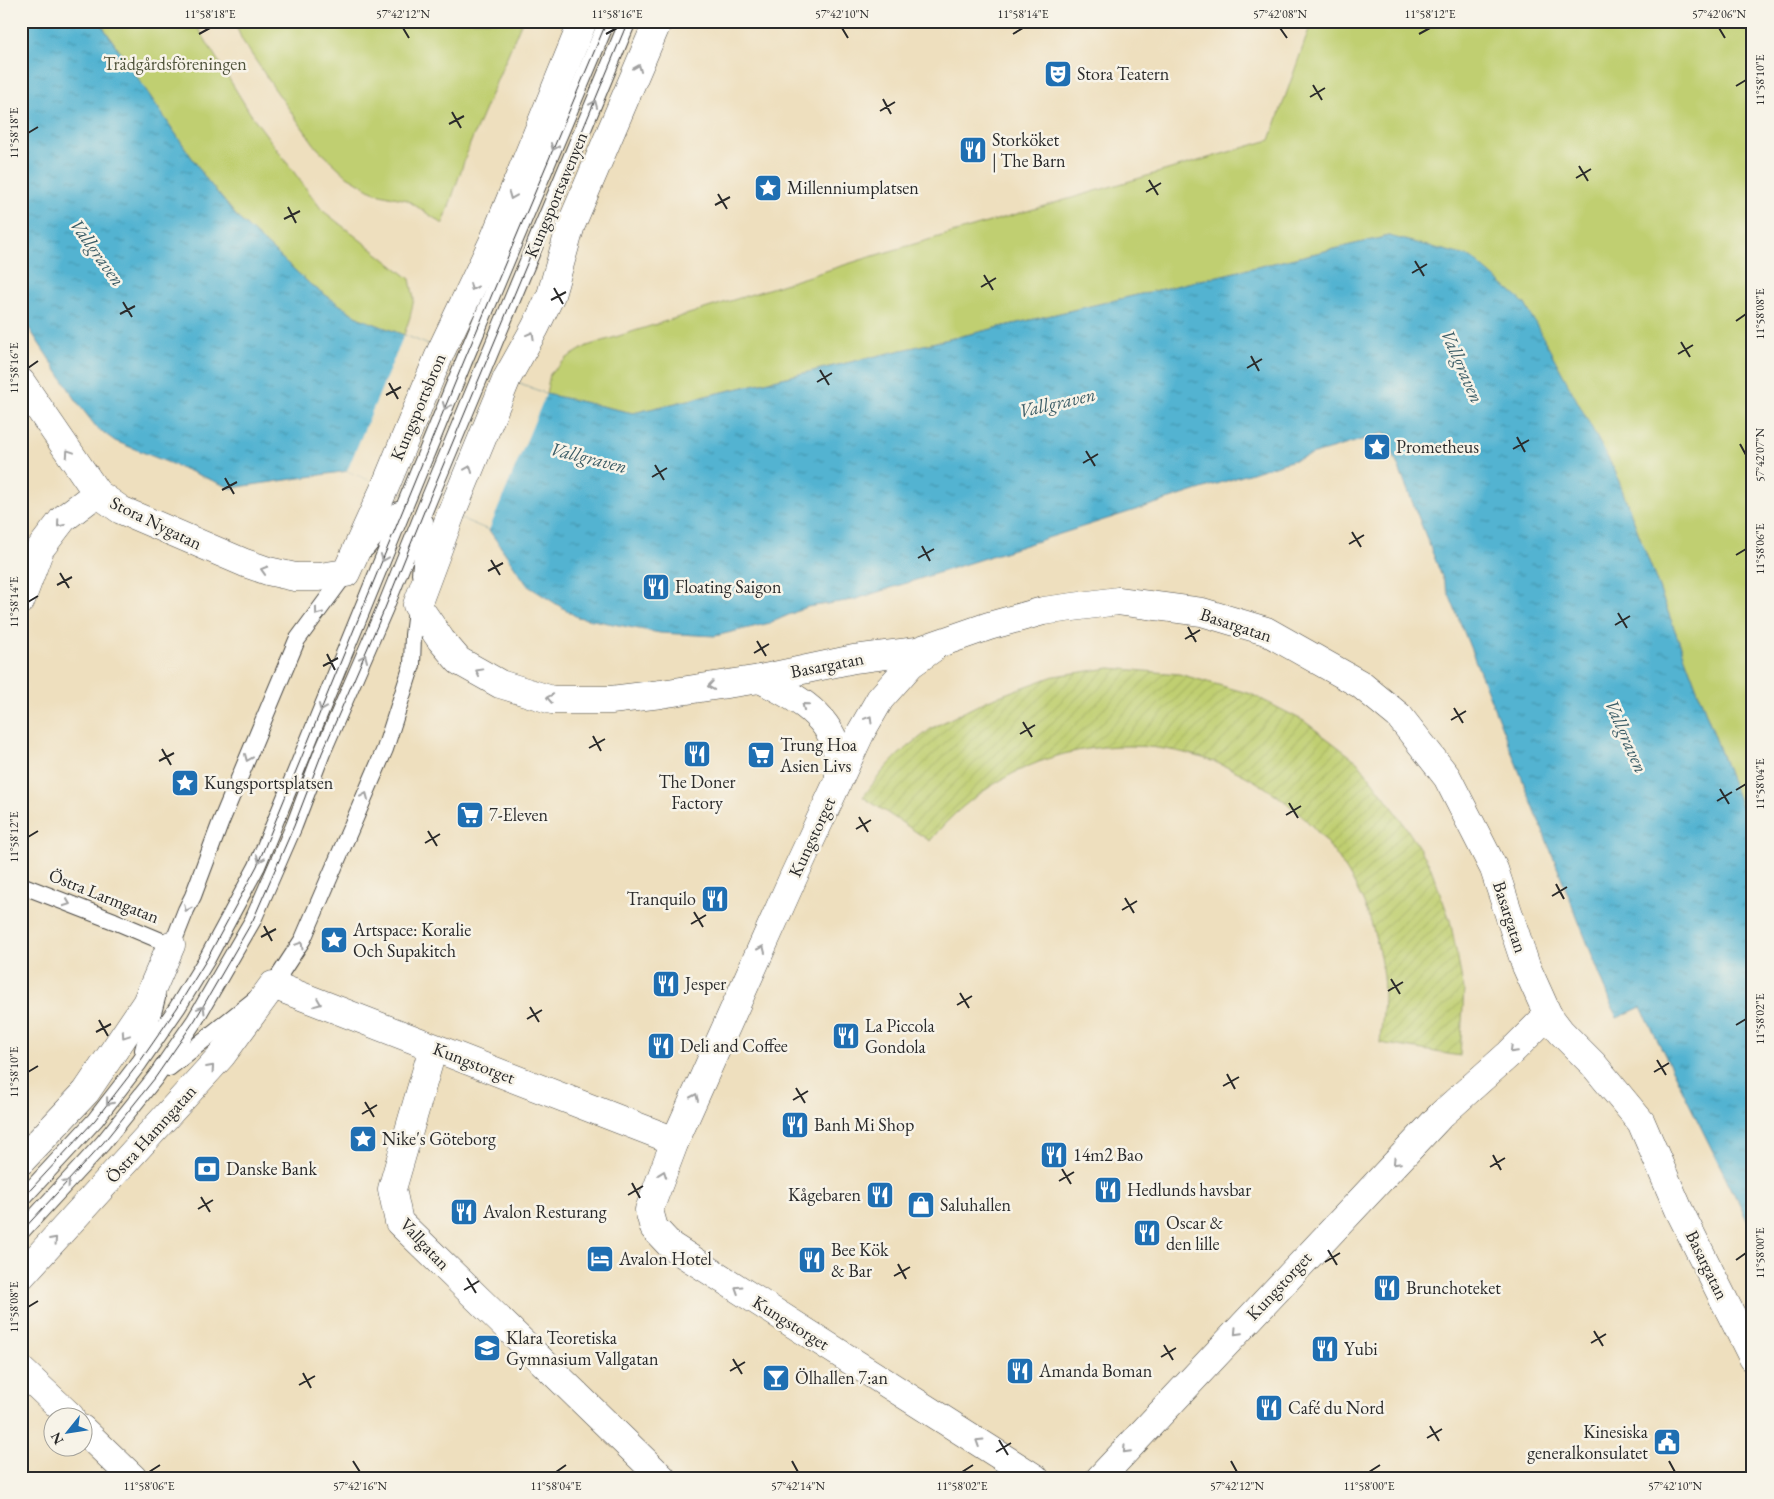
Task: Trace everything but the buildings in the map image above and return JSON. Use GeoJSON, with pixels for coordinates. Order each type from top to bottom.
{"type":"FeatureCollection","features":[{"type":"Feature","properties":{"kind":"street"},"geometry":{"type":"LineString","coordinates":[[501,248],[582,21]]}},
{"type":"Feature","properties":{"kind":"street","name":"Kungsportsavenyen"},"geometry":{"type":"LineString","coordinates":[[495,373],[535,328],[551,295],[570,225],[658,21]]}},
{"type":"Feature","properties":{"kind":"street","name":"Kungsportsbron"},"geometry":{"type":"LineString","coordinates":[[346,572],[397,492],[453,356],[501,248]]}},
{"type":"Feature","properties":{"kind":"street"},"geometry":{"type":"LineString","coordinates":[[416,605],[439,509],[495,373]]}},
{"type":"Feature","properties":{"kind":"street","name":"Stora Nygatan"},"geometry":{"type":"LineString","coordinates":[[21,382],[97,493],[122,510],[245,564],[268,572],[295,577],[319,577],[346,572]]}},
{"type":"Feature","properties":{"kind":"street"},"geometry":{"type":"LineString","coordinates":[[21,600],[40,549],[63,519],[97,493]]}},
{"type":"Feature","properties":{"kind":"street","name":"Basargatan"},"geometry":{"type":"LineString","coordinates":[[416,605],[440,640],[459,660],[500,684],[552,700],[611,700],[760,679],[832,663],[918,651],[989,626],[1043,611],[1118,601],[1202,612],[1266,631],[1360,684],[1399,716],[1447,777],[1494,869],[1526,966],[1548,1015],[1561,1032],[1593,1064],[1641,1122],[1680,1210],[1753,1358]]}},
{"type":"Feature","properties":{"kind":"street","name":"Kungstorget"},"geometry":{"type":"LineString","coordinates":[[936,646],[911,664],[880,699],[861,732],[675,1141],[649,1210],[654,1228],[671,1246],[1034,1478]]}},
{"type":"Feature","properties":{"kind":"street","name":"Kungstorget"},"geometry":{"type":"LineString","coordinates":[[760,679],[807,706],[826,726],[836,748],[839,778]]}},
{"type":"Feature","properties":{"kind":"street"},"geometry":{"type":"LineString","coordinates":[[21,1161],[86,1092],[146,1003],[171,945]]}},
{"type":"Feature","properties":{"kind":"street","name":"Kungstorget"},"geometry":{"type":"LineString","coordinates":[[273,985],[675,1141]]}},
{"type":"Feature","properties":{"kind":"street","name":"Östra Hamngatan"},"geometry":{"type":"LineString","coordinates":[[21,1276],[222,1055],[273,985]]}},
{"type":"Feature","properties":{"kind":"street","name":"Kungstorget"},"geometry":{"type":"LineString","coordinates":[[1100,1478],[1442,1114],[1509,1054],[1548,1015]]}},
{"type":"Feature","properties":{"kind":"street","name":"Vallgatan"},"geometry":{"type":"LineString","coordinates":[[433,1048],[392,1189],[399,1222],[662,1478]]}},
{"type":"Feature","properties":{"kind":"street"},"geometry":{"type":"LineString","coordinates":[[21,1370],[59,1406]]}},
{"type":"Feature","properties":{"kind":"street"},"geometry":{"type":"LineString","coordinates":[[92,1439],[133,1478]]}},
{"type":"Feature","properties":{"kind":"lane","name":"Kungsportsavenyen"},"geometry":{"type":"LineString","coordinates":[[501,248],[607,21]]}},
{"type":"Feature","properties":{"kind":"lane","name":"Kungsportsavenyen"},"geometry":{"type":"LineString","coordinates":[[495,373],[628,21]]}},
{"type":"Feature","properties":{"kind":"lane"},"geometry":{"type":"LineString","coordinates":[[21,1200],[95,1120],[178,1008],[207,959],[257,866],[397,492]]}},
{"type":"Feature","properties":{"kind":"lane","name":"Östra Hamngatan"},"geometry":{"type":"LineString","coordinates":[[21,1232],[103,1143],[155,1078],[195,1020],[227,967],[253,920],[294,826],[322,753],[385,608],[439,509]]}},
{"type":"Feature","properties":{"kind":"lane"},"geometry":{"type":"LineString","coordinates":[[139,1063],[171,945],[193,896],[220,824],[297,640],[346,572]]}},
{"type":"Feature","properties":{"kind":"lane"},"geometry":{"type":"LineString","coordinates":[[155,1078],[273,985],[303,939],[385,749],[412,665],[416,605]]}},
{"type":"Feature","properties":{"kind":"lane","name":"Östra Larmgatan"},"geometry":{"type":"LineString","coordinates":[[21,885],[171,945]]}},
{"type":"Feature","properties":{"kind":"green space","name":"Trädgårdsföreningen"},"geometry":{"type":"Polygon","coordinates":[[[99,21],[196,21],[198,28],[250,113],[322,210],[410,279],[414,299],[404,335],[359,318],[311,285],[239,219],[207,180],[99,21]]]}},
{"type":"Feature","properties":{"kind":"green space"},"geometry":{"type":"Polygon","coordinates":[[[234,21],[522,21],[470,144],[443,224],[407,200],[376,193],[347,176],[317,148],[242,40],[234,21]]]}},
{"type":"Feature","properties":{"kind":"green space"},"geometry":{"type":"Polygon","coordinates":[[[1312,21],[1753,21],[1753,838],[1615,471],[1389,236],[633,413],[546,394],[550,374],[567,358],[587,346],[870,257],[1270,140],[1312,21]]]}},
{"type":"Feature","properties":{"kind":"green space"},"geometry":{"type":"Polygon","coordinates":[[[1110,668],[1179,674],[1251,694],[1304,721],[1358,762],[1396,812],[1429,863],[1450,920],[1464,990],[1460,1056],[1380,1043],[1384,982],[1373,930],[1360,895],[1331,848],[1295,810],[1252,780],[1205,759],[1155,748],[1103,747],[1051,758],[1001,780],[981,793],[954,815],[930,841],[863,797],[898,755],[932,728],[988,700],[1054,676],[1110,668]]]}},
{"type":"Feature","properties":{"kind":"water","name":"Vallgraven"},"geometry":{"type":"Polygon","coordinates":[[[21,21],[99,21],[207,180],[239,219],[311,285],[359,318],[546,394],[633,413],[1389,236],[1471,257],[1525,304],[1615,471],[1753,838],[1753,1232],[1641,1007],[1617,1018],[1385,433],[1264,469],[853,600],[807,607],[770,623],[715,636],[660,633],[577,617],[528,586],[489,530],[348,471],[231,488],[115,441],[97,428],[80,406],[21,316],[21,21]]]}},
{"type":"Feature","properties":{"kind":"pier"},"geometry":{"type":"Polygon","coordinates":[[[404,335],[546,394],[489,530],[347,471],[404,335]]]}},
{"type":"Feature","properties":{"kind":"tram line"},"geometry":{"type":"LineString","coordinates":[[21,1200],[95,1120],[139,1063],[177,1008],[207,959],[257,866],[464,361],[607,21]]}},
{"type":"Feature","properties":{"kind":"tram line"},"geometry":{"type":"LineString","coordinates":[[21,1232],[103,1143],[155,1078],[195,1020],[253,920],[294,826],[322,753],[385,608],[628,21]]}},
{"type":"Feature","properties":{"kind":"place","name":"Stora Teatern"},"geometry":{"type":"Point","coordinates":[1058,74]}},
{"type":"Feature","properties":{"kind":"place","name":"Storköket | The Barn"},"geometry":{"type":"Point","coordinates":[973,150]}},
{"type":"Feature","properties":{"kind":"place","name":"Millenniumplatsen"},"geometry":{"type":"Point","coordinates":[768,188]}},
{"type":"Feature","properties":{"kind":"place","name":"Prometheus"},"geometry":{"type":"Point","coordinates":[1377,447]}},
{"type":"Feature","properties":{"kind":"place","name":"Floating Saigon"},"geometry":{"type":"Point","coordinates":[656,587]}},
{"type":"Feature","properties":{"kind":"place","name":"The Doner Factory"},"geometry":{"type":"Point","coordinates":[697,754]}},
{"type":"Feature","properties":{"kind":"place","name":"Trung Hoa Asien Livs"},"geometry":{"type":"Point","coordinates":[761,755]}},
{"type":"Feature","properties":{"kind":"place","name":"Kungsportsplatsen"},"geometry":{"type":"Point","coordinates":[185,783]}},
{"type":"Feature","properties":{"kind":"place","name":"7-Eleven"},"geometry":{"type":"Point","coordinates":[470,815]}},
{"type":"Feature","properties":{"kind":"place","name":"Tranquilo"},"geometry":{"type":"Point","coordinates":[715,899]}},
{"type":"Feature","properties":{"kind":"place","name":"Artspace: Koralie Och Supakitch"},"geometry":{"type":"Point","coordinates":[334,940]}},
{"type":"Feature","properties":{"kind":"place","name":"Jesper"},"geometry":{"type":"Point","coordinates":[666,984]}},
{"type":"Feature","properties":{"kind":"place","name":"La Piccola Gondola"},"geometry":{"type":"Point","coordinates":[846,1036]}},
{"type":"Feature","properties":{"kind":"place","name":"Deli and Coffee"},"geometry":{"type":"Point","coordinates":[661,1046]}},
{"type":"Feature","properties":{"kind":"place","name":"Banh Mi Shop"},"geometry":{"type":"Point","coordinates":[795,1125]}},
{"type":"Feature","properties":{"kind":"place","name":"Nike's Göteborg"},"geometry":{"type":"Point","coordinates":[363,1139]}},
{"type":"Feature","properties":{"kind":"place","name":"14m2 Bao"},"geometry":{"type":"Point","coordinates":[1054,1155]}},
{"type":"Feature","properties":{"kind":"place","name":"Danske Bank"},"geometry":{"type":"Point","coordinates":[207,1169]}},
{"type":"Feature","properties":{"kind":"place","name":"Hedlunds havsbar"},"geometry":{"type":"Point","coordinates":[1108,1190]}},
{"type":"Feature","properties":{"kind":"place","name":"Kågebaren"},"geometry":{"type":"Point","coordinates":[880,1195]}},
{"type":"Feature","properties":{"kind":"place","name":"Saluhallen"},"geometry":{"type":"Point","coordinates":[921,1205]}},
{"type":"Feature","properties":{"kind":"place","name":"Avalon Resturang"},"geometry":{"type":"Point","coordinates":[464,1212]}},
{"type":"Feature","properties":{"kind":"place","name":"Oscar & den lille"},"geometry":{"type":"Point","coordinates":[1147,1233]}},
{"type":"Feature","properties":{"kind":"place","name":"Avalon Hotel"},"geometry":{"type":"Point","coordinates":[600,1259]}},
{"type":"Feature","properties":{"kind":"place","name":"Bee Kök & Bar"},"geometry":{"type":"Point","coordinates":[812,1260]}},
{"type":"Feature","properties":{"kind":"place","name":"Brunchoteket"},"geometry":{"type":"Point","coordinates":[1387,1288]}},
{"type":"Feature","properties":{"kind":"place","name":"Klara Teoretiska Gymnasium Vallgatan"},"geometry":{"type":"Point","coordinates":[487,1348]}},
{"type":"Feature","properties":{"kind":"place","name":"Yubi"},"geometry":{"type":"Point","coordinates":[1325,1349]}},
{"type":"Feature","properties":{"kind":"place","name":"Amanda Boman"},"geometry":{"type":"Point","coordinates":[1020,1371]}},
{"type":"Feature","properties":{"kind":"place","name":"Ölhallen 7:an"},"geometry":{"type":"Point","coordinates":[776,1378]}},
{"type":"Feature","properties":{"kind":"place","name":"Café du Nord"},"geometry":{"type":"Point","coordinates":[1269,1408]}},
{"type":"Feature","properties":{"kind":"place","name":"Kinesiska generalkonsulatet"},"geometry":{"type":"Point","coordinates":[1667,1442]}}]}
